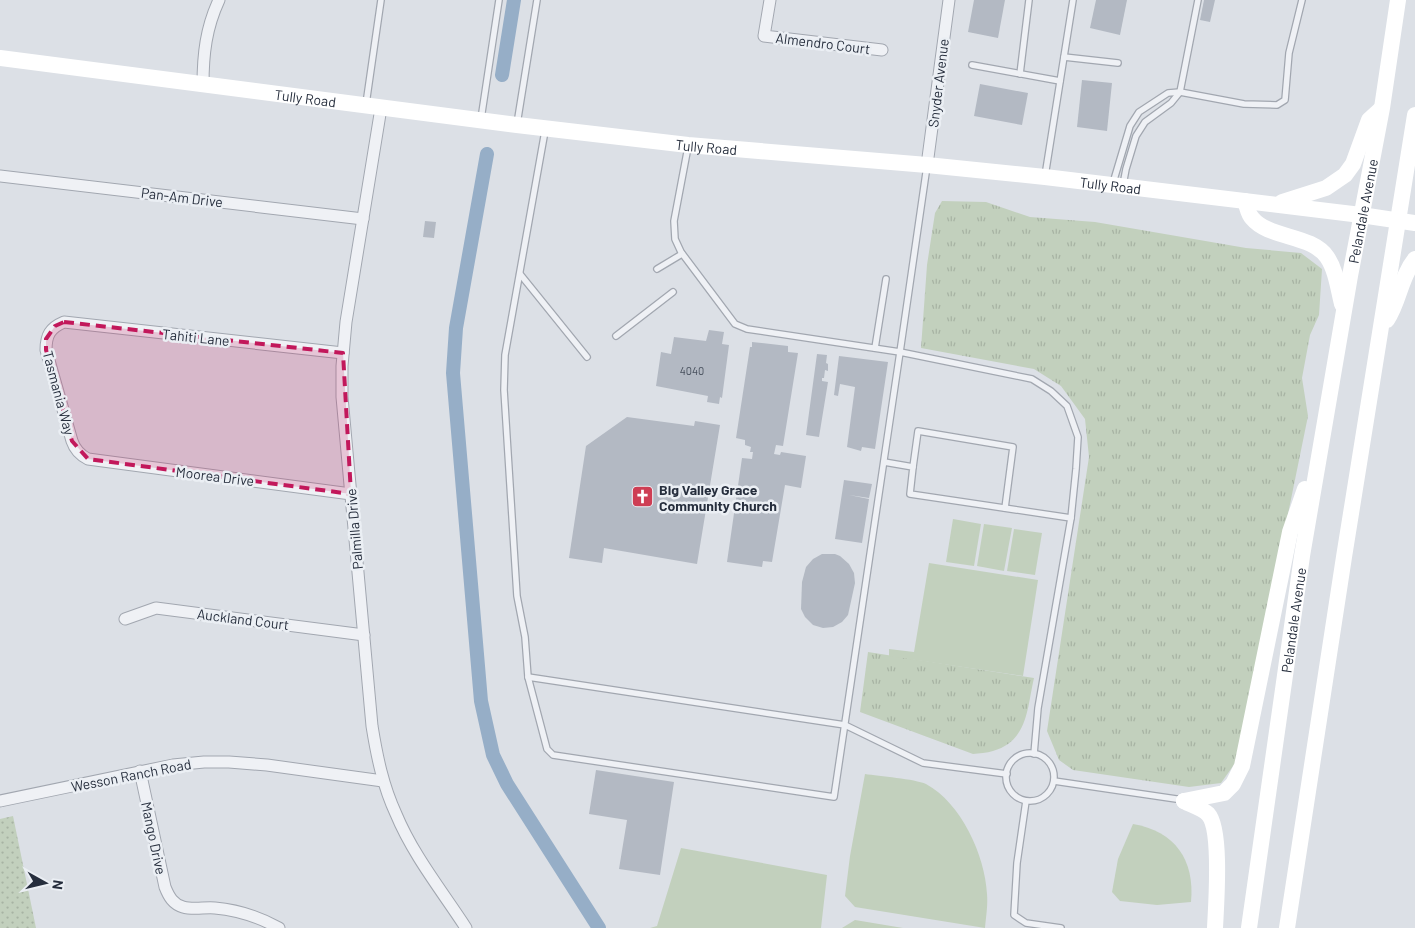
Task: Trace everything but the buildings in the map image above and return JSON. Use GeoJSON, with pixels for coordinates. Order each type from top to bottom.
{"type":"FeatureCollection","features":[{"type":"Feature","properties":{"kind":"main road","name":"Pelandale Avenue"},"geometry":{"type":"LineString","coordinates":[[1249,928],[1302,556],[1361,215],[1382,108],[1398,0]]}},
{"type":"Feature","properties":{"kind":"main road","name":"Tully Road"},"geometry":{"type":"LineString","coordinates":[[0,58],[517,126],[688,145],[1045,177],[1415,222]]}},
{"type":"Feature","properties":{"kind":"main road","name":"Pelandale Avenue"},"geometry":{"type":"LineString","coordinates":[[1344,312],[1333,268],[1326,255],[1318,248],[1260,225],[1251,218],[1244,201],[1282,202],[1326,188],[1339,180],[1350,169],[1369,120],[1382,108]]}},
{"type":"Feature","properties":{"kind":"main road"},"geometry":{"type":"LineString","coordinates":[[1287,928],[1380,330],[1415,123]]}},
{"type":"Feature","properties":{"kind":"main road"},"geometry":{"type":"LineString","coordinates":[[1380,330],[1392,312],[1403,278],[1415,259]]}},
{"type":"Feature","properties":{"kind":"main road"},"geometry":{"type":"LineString","coordinates":[[1184,801],[1224,793],[1233,784],[1242,766],[1290,532],[1320,446]]}},
{"type":"Feature","properties":{"kind":"main road"},"geometry":{"type":"LineString","coordinates":[[1184,801],[1208,814],[1214,827],[1217,866],[1215,928]]}},
{"type":"Feature","properties":{"kind":"street"},"geometry":{"type":"LineString","coordinates":[[203,85],[205,42],[210,21],[219,0]]}},
{"type":"Feature","properties":{"kind":"street","name":"Almendro Court"},"geometry":{"type":"LineString","coordinates":[[770,0],[764,36],[882,50]]}},
{"type":"Feature","properties":{"kind":"street","name":"Snyder Avenue"},"geometry":{"type":"LineString","coordinates":[[927,165],[949,0]]}},
{"type":"Feature","properties":{"kind":"street","name":"Palmilla Drive"},"geometry":{"type":"LineString","coordinates":[[373,107],[363,219],[346,322],[342,397],[372,726],[383,781],[396,814],[410,842],[466,928]]}},
{"type":"Feature","properties":{"kind":"street","name":"Pan-Am Drive"},"geometry":{"type":"LineString","coordinates":[[0,176],[363,219]]}},
{"type":"Feature","properties":{"kind":"street","name":"Tahiti Lane"},"geometry":{"type":"LineString","coordinates":[[51,330],[64,322],[343,353]]}},
{"type":"Feature","properties":{"kind":"street","name":"Tasmania Way"},"geometry":{"type":"LineString","coordinates":[[51,330],[46,340],[46,350],[74,448],[80,455]]}},
{"type":"Feature","properties":{"kind":"street","name":"Moorea Drive"},"geometry":{"type":"LineString","coordinates":[[80,455],[103,462],[351,494]]}},
{"type":"Feature","properties":{"kind":"street","name":"Auckland Court"},"geometry":{"type":"LineString","coordinates":[[124,619],[156,608],[364,635]]}},
{"type":"Feature","properties":{"kind":"street","name":"Wesson Ranch Road"},"geometry":{"type":"LineString","coordinates":[[0,801],[173,764],[229,762],[383,781]]}},
{"type":"Feature","properties":{"kind":"street","name":"Mango Drive"},"geometry":{"type":"LineString","coordinates":[[140,771],[165,887],[169,896],[175,902],[189,908],[234,910],[251,915],[279,928]]}},
{"type":"Feature","properties":{"kind":"lane"},"geometry":{"type":"LineString","coordinates":[[373,107],[381,0]]}},
{"type":"Feature","properties":{"kind":"lane"},"geometry":{"type":"LineString","coordinates":[[481,121],[499,0]]}},
{"type":"Feature","properties":{"kind":"lane"},"geometry":{"type":"LineString","coordinates":[[517,126],[537,0]]}},
{"type":"Feature","properties":{"kind":"lane"},"geometry":{"type":"LineString","coordinates":[[1020,74],[1029,0]]}},
{"type":"Feature","properties":{"kind":"lane"},"geometry":{"type":"LineString","coordinates":[[1045,177],[1072,0]]}},
{"type":"Feature","properties":{"kind":"lane"},"geometry":{"type":"LineString","coordinates":[[1118,186],[1126,169],[1136,136],[1145,122],[1172,104],[1180,92],[1198,0]]}},
{"type":"Feature","properties":{"kind":"lane"},"geometry":{"type":"LineString","coordinates":[[1118,186],[1130,126],[1139,112],[1168,93],[1180,92],[1244,104],[1277,105],[1285,100],[1289,52],[1302,0]]}},
{"type":"Feature","properties":{"kind":"lane"},"geometry":{"type":"LineString","coordinates":[[1064,56],[1118,63]]}},
{"type":"Feature","properties":{"kind":"lane"},"geometry":{"type":"LineString","coordinates":[[972,65],[1060,81]]}},
{"type":"Feature","properties":{"kind":"lane"},"geometry":{"type":"LineString","coordinates":[[545,129],[506,355],[504,390],[517,596],[525,637],[528,677],[547,749],[553,755],[834,797],[927,165]]}},
{"type":"Feature","properties":{"kind":"lane"},"geometry":{"type":"LineString","coordinates":[[688,145],[674,221],[675,239],[682,254],[735,324],[747,329],[900,352],[1032,378],[1051,391],[1067,406],[1078,437],[1071,518],[1038,708],[1034,754]]}},
{"type":"Feature","properties":{"kind":"lane"},"geometry":{"type":"LineString","coordinates":[[657,269],[682,254]]}},
{"type":"Feature","properties":{"kind":"lane"},"geometry":{"type":"LineString","coordinates":[[520,274],[588,357]]}},
{"type":"Feature","properties":{"kind":"lane"},"geometry":{"type":"LineString","coordinates":[[875,348],[886,279]]}},
{"type":"Feature","properties":{"kind":"lane"},"geometry":{"type":"LineString","coordinates":[[616,336],[672,292]]}},
{"type":"Feature","properties":{"kind":"lane"},"geometry":{"type":"LineString","coordinates":[[1005,508],[1013,447],[918,431],[910,494],[1071,518]]}},
{"type":"Feature","properties":{"kind":"lane"},"geometry":{"type":"LineString","coordinates":[[884,462],[913,467]]}},
{"type":"Feature","properties":{"kind":"lane"},"geometry":{"type":"LineString","coordinates":[[528,677],[845,725],[923,763],[1007,774]]}},
{"type":"Feature","properties":{"kind":"lane"},"geometry":{"type":"LineString","coordinates":[[1024,754],[1034,754],[1044,757],[1049,762],[1054,774],[1054,781],[1048,794],[1043,798],[1037,801],[1026,801],[1012,793],[1007,780],[1007,774],[1009,767],[1018,757],[1024,754]]}},
{"type":"Feature","properties":{"kind":"lane"},"geometry":{"type":"LineString","coordinates":[[1054,781],[1184,801]]}},
{"type":"Feature","properties":{"kind":"lane"},"geometry":{"type":"LineString","coordinates":[[1026,801],[1017,863],[1014,915],[1026,923],[1062,928]]}},
{"type":"Feature","properties":{"kind":"highlighted area"},"geometry":{"type":"Polygon","coordinates":[[[64,322],[343,353],[351,494],[88,459],[72,441],[46,350],[46,339],[55,326],[64,322]]]}},
{"type":"Feature","properties":{"kind":"green space"},"geometry":{"type":"Polygon","coordinates":[[[942,201],[986,202],[1030,217],[1095,222],[1246,248],[1301,253],[1322,269],[1319,315],[1310,335],[1302,378],[1308,416],[1238,759],[1221,783],[1189,787],[1073,770],[1059,760],[1047,731],[1089,457],[1085,419],[1061,386],[1034,369],[921,348],[927,265],[935,213],[942,201]]]}},
{"type":"Feature","properties":{"kind":"green space"},"geometry":{"type":"Polygon","coordinates":[[[953,519],[981,524],[974,566],[946,562],[953,519]]]}},
{"type":"Feature","properties":{"kind":"green space"},"geometry":{"type":"Polygon","coordinates":[[[984,524],[1012,528],[1004,571],[977,566],[984,524]]]}},
{"type":"Feature","properties":{"kind":"green space"},"geometry":{"type":"Polygon","coordinates":[[[1014,529],[1042,533],[1035,575],[1007,571],[1014,529]]]}},
{"type":"Feature","properties":{"kind":"green space"},"geometry":{"type":"Polygon","coordinates":[[[929,563],[1038,580],[1023,676],[889,656],[889,649],[914,652],[929,563]]]}},
{"type":"Feature","properties":{"kind":"green space"},"geometry":{"type":"Polygon","coordinates":[[[868,652],[1034,678],[1027,712],[1020,731],[1005,746],[991,752],[973,754],[860,712],[868,652]]]}},
{"type":"Feature","properties":{"kind":"green space"},"geometry":{"type":"Polygon","coordinates":[[[865,774],[921,782],[939,793],[950,804],[969,831],[982,863],[987,898],[985,928],[855,907],[845,896],[850,856],[865,774]]]}},
{"type":"Feature","properties":{"kind":"green space"},"geometry":{"type":"Polygon","coordinates":[[[13,816],[36,928],[0,928],[0,819],[13,816]]]}},
{"type":"Feature","properties":{"kind":"green space"},"geometry":{"type":"Polygon","coordinates":[[[1133,824],[1160,833],[1179,850],[1190,873],[1191,902],[1157,905],[1120,901],[1112,892],[1118,859],[1133,824]]]}},
{"type":"Feature","properties":{"kind":"green space"},"geometry":{"type":"Polygon","coordinates":[[[681,848],[827,875],[821,928],[650,928],[657,926],[681,848]]]}},
{"type":"Feature","properties":{"kind":"green space"},"geometry":{"type":"Polygon","coordinates":[[[855,920],[903,928],[842,928],[855,920]]]}},
{"type":"Feature","properties":{"kind":"waterway"},"geometry":{"type":"LineString","coordinates":[[502,75],[514,0]]}},
{"type":"Feature","properties":{"kind":"waterway"},"geometry":{"type":"LineString","coordinates":[[487,154],[456,328],[453,373],[481,701],[493,755],[507,784],[599,928]]}},
{"type":"Feature","properties":{"kind":"place","name":"Big Valley Grace Community Church"},"geometry":{"type":"Point","coordinates":[643,497]}}]}
